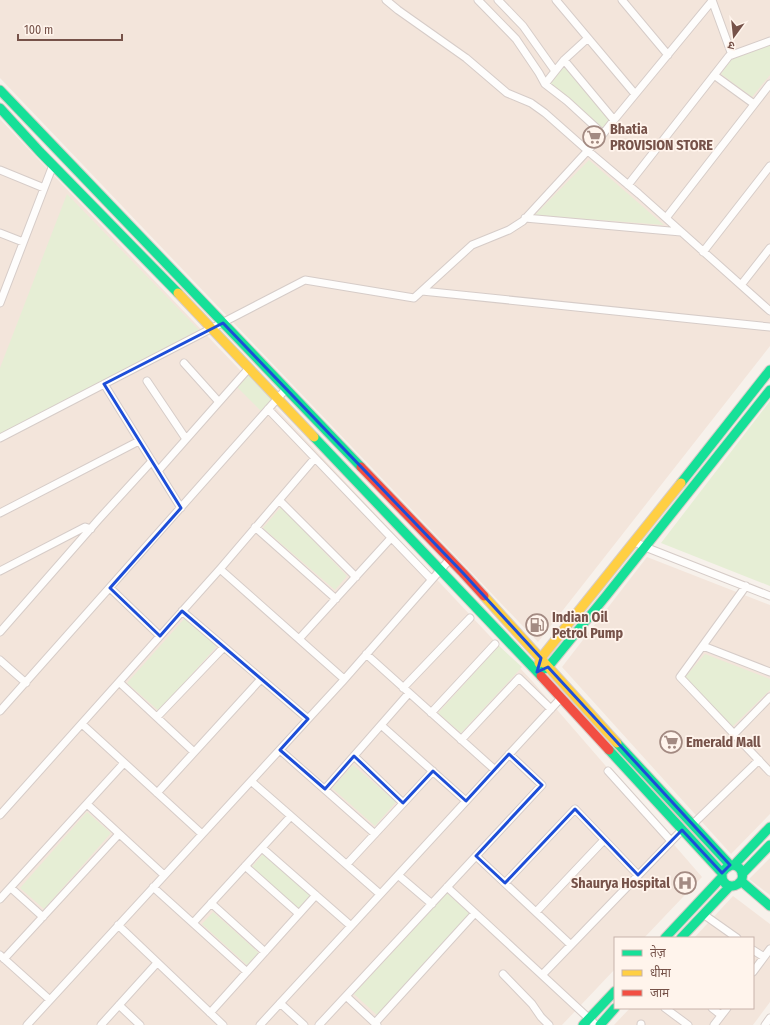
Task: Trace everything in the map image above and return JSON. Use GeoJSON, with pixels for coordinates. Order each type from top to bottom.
{"type":"FeatureCollection","features":[{"type":"Feature","properties":{"kind":"street"},"geometry":{"type":"LineString","coordinates":[[386,0],[466,58],[507,93],[531,103],[545,112],[770,311]]}},
{"type":"Feature","properties":{"kind":"street"},"geometry":{"type":"LineString","coordinates":[[478,0],[516,39],[545,84],[567,101],[603,134]]}},
{"type":"Feature","properties":{"kind":"street"},"geometry":{"type":"LineString","coordinates":[[498,0],[523,26],[555,71]]}},
{"type":"Feature","properties":{"kind":"street"},"geometry":{"type":"LineString","coordinates":[[556,0],[635,94]]}},
{"type":"Feature","properties":{"kind":"street"},"geometry":{"type":"LineString","coordinates":[[622,0],[668,55]]}},
{"type":"Feature","properties":{"kind":"street"},"geometry":{"type":"LineString","coordinates":[[0,438],[305,280],[414,298],[472,245],[509,230],[525,218],[603,134],[668,55],[709,2],[732,55]]}},
{"type":"Feature","properties":{"kind":"street"},"geometry":{"type":"LineString","coordinates":[[545,84],[564,60],[588,38]]}},
{"type":"Feature","properties":{"kind":"street"},"geometry":{"type":"LineString","coordinates":[[628,185],[729,56],[770,41]]}},
{"type":"Feature","properties":{"kind":"street"},"geometry":{"type":"LineString","coordinates":[[564,60],[614,120]]}},
{"type":"Feature","properties":{"kind":"street"},"geometry":{"type":"LineString","coordinates":[[714,75],[754,104]]}},
{"type":"Feature","properties":{"kind":"street"},"geometry":{"type":"LineString","coordinates":[[666,218],[770,84]]}},
{"type":"Feature","properties":{"kind":"street"},"geometry":{"type":"LineString","coordinates":[[0,90],[450,559],[693,824],[732,865],[739,868],[742,878],[770,906]]}},
{"type":"Feature","properties":{"kind":"street"},"geometry":{"type":"LineString","coordinates":[[0,108],[52,165],[212,328],[537,672],[722,875]]}},
{"type":"Feature","properties":{"kind":"street"},"geometry":{"type":"LineString","coordinates":[[0,304],[52,165]]}},
{"type":"Feature","properties":{"kind":"street"},"geometry":{"type":"LineString","coordinates":[[703,252],[770,166]]}},
{"type":"Feature","properties":{"kind":"street"},"geometry":{"type":"LineString","coordinates":[[0,170],[44,188]]}},
{"type":"Feature","properties":{"kind":"street"},"geometry":{"type":"LineString","coordinates":[[525,218],[681,232]]}},
{"type":"Feature","properties":{"kind":"street"},"geometry":{"type":"LineString","coordinates":[[0,233],[23,242]]}},
{"type":"Feature","properties":{"kind":"street"},"geometry":{"type":"LineString","coordinates":[[741,285],[770,248]]}},
{"type":"Feature","properties":{"kind":"street"},"geometry":{"type":"LineString","coordinates":[[422,290],[770,328]]}},
{"type":"Feature","properties":{"kind":"street"},"geometry":{"type":"LineString","coordinates":[[184,363],[219,402]]}},
{"type":"Feature","properties":{"kind":"street"},"geometry":{"type":"LineString","coordinates":[[158,471],[249,368]]}},
{"type":"Feature","properties":{"kind":"street"},"geometry":{"type":"LineString","coordinates":[[537,672],[540,658],[635,542],[770,370]]}},
{"type":"Feature","properties":{"kind":"street"},"geometry":{"type":"LineString","coordinates":[[147,381],[186,439]]}},
{"type":"Feature","properties":{"kind":"street"},"geometry":{"type":"LineString","coordinates":[[104,384],[181,508]]}},
{"type":"Feature","properties":{"kind":"street"},"geometry":{"type":"LineString","coordinates":[[0,711],[286,389]]}},
{"type":"Feature","properties":{"kind":"street"},"geometry":{"type":"LineString","coordinates":[[537,672],[548,667],[770,390]]}},
{"type":"Feature","properties":{"kind":"street"},"geometry":{"type":"LineString","coordinates":[[268,410],[431,579]]}},
{"type":"Feature","properties":{"kind":"street"},"geometry":{"type":"LineString","coordinates":[[0,513],[139,441]]}},
{"type":"Feature","properties":{"kind":"street"},"geometry":{"type":"LineString","coordinates":[[0,815],[220,569],[315,458]]}},
{"type":"Feature","properties":{"kind":"street"},"geometry":{"type":"LineString","coordinates":[[0,632],[152,462]]}},
{"type":"Feature","properties":{"kind":"street"},"geometry":{"type":"LineString","coordinates":[[279,500],[356,577]]}},
{"type":"Feature","properties":{"kind":"street"},"geometry":{"type":"LineString","coordinates":[[0,571],[85,527],[91,529]]}},
{"type":"Feature","properties":{"kind":"street"},"geometry":{"type":"LineString","coordinates":[[256,527],[336,599]]}},
{"type":"Feature","properties":{"kind":"street"},"geometry":{"type":"LineString","coordinates":[[298,639],[391,538]]}},
{"type":"Feature","properties":{"kind":"street"},"geometry":{"type":"LineString","coordinates":[[635,542],[770,596]]}},
{"type":"Feature","properties":{"kind":"street"},"geometry":{"type":"LineString","coordinates":[[27,1025],[280,750],[450,559]]}},
{"type":"Feature","properties":{"kind":"street"},"geometry":{"type":"LineString","coordinates":[[220,569],[344,679]]}},
{"type":"Feature","properties":{"kind":"street"},"geometry":{"type":"LineString","coordinates":[[746,586],[680,677],[770,772]]}},
{"type":"Feature","properties":{"kind":"street"},"geometry":{"type":"LineString","coordinates":[[110,588],[160,636]]}},
{"type":"Feature","properties":{"kind":"street"},"geometry":{"type":"LineString","coordinates":[[593,594],[602,601]]}},
{"type":"Feature","properties":{"kind":"street"},"geometry":{"type":"LineString","coordinates":[[182,611],[308,719]]}},
{"type":"Feature","properties":{"kind":"street"},"geometry":{"type":"LineString","coordinates":[[403,688],[470,618]]}},
{"type":"Feature","properties":{"kind":"street"},"geometry":{"type":"LineString","coordinates":[[431,713],[495,644]]}},
{"type":"Feature","properties":{"kind":"street"},"geometry":{"type":"LineString","coordinates":[[157,717],[224,646]]}},
{"type":"Feature","properties":{"kind":"street"},"geometry":{"type":"LineString","coordinates":[[703,646],[770,672]]}},
{"type":"Feature","properties":{"kind":"street"},"geometry":{"type":"LineString","coordinates":[[366,654],[494,770]]}},
{"type":"Feature","properties":{"kind":"street"},"geometry":{"type":"LineString","coordinates":[[0,660],[26,683]]}},
{"type":"Feature","properties":{"kind":"street"},"geometry":{"type":"LineString","coordinates":[[461,740],[519,678],[551,709]]}},
{"type":"Feature","properties":{"kind":"street"},"geometry":{"type":"LineString","coordinates":[[157,793],[261,679]]}},
{"type":"Feature","properties":{"kind":"street"},"geometry":{"type":"LineString","coordinates":[[119,682],[194,752]]}},
{"type":"Feature","properties":{"kind":"street"},"geometry":{"type":"LineString","coordinates":[[325,789],[409,694]]}},
{"type":"Feature","properties":{"kind":"street"},"geometry":{"type":"LineString","coordinates":[[734,734],[770,697]]}},
{"type":"Feature","properties":{"kind":"street"},"geometry":{"type":"LineString","coordinates":[[260,1025],[561,698]]}},
{"type":"Feature","properties":{"kind":"street"},"geometry":{"type":"LineString","coordinates":[[82,724],[202,834]]}},
{"type":"Feature","properties":{"kind":"street"},"geometry":{"type":"LineString","coordinates":[[382,725],[466,801]]}},
{"type":"Feature","properties":{"kind":"street"},"geometry":{"type":"LineString","coordinates":[[280,750],[375,834]]}},
{"type":"Feature","properties":{"kind":"street"},"geometry":{"type":"LineString","coordinates":[[319,1025],[542,785],[509,754]]}},
{"type":"Feature","properties":{"kind":"street"},"geometry":{"type":"LineString","coordinates":[[354,756],[403,803]]}},
{"type":"Feature","properties":{"kind":"street"},"geometry":{"type":"LineString","coordinates":[[693,824],[759,760]]}},
{"type":"Feature","properties":{"kind":"street"},"geometry":{"type":"LineString","coordinates":[[0,899],[124,763]]}},
{"type":"Feature","properties":{"kind":"street"},"geometry":{"type":"LineString","coordinates":[[346,864],[433,771]]}},
{"type":"Feature","properties":{"kind":"street"},"geometry":{"type":"LineString","coordinates":[[608,771],[671,841]]}},
{"type":"Feature","properties":{"kind":"street"},"geometry":{"type":"LineString","coordinates":[[251,781],[380,894]]}},
{"type":"Feature","properties":{"kind":"street"},"geometry":{"type":"LineString","coordinates":[[87,804],[164,875]]}},
{"type":"Feature","properties":{"kind":"street"},"geometry":{"type":"LineString","coordinates":[[506,883],[575,809],[638,875]]}},
{"type":"Feature","properties":{"kind":"street"},"geometry":{"type":"LineString","coordinates":[[193,923],[291,816]]}},
{"type":"Feature","properties":{"kind":"street"},"geometry":{"type":"LineString","coordinates":[[730,886],[723,881],[723,870],[732,865],[770,827]]}},
{"type":"Feature","properties":{"kind":"street"},"geometry":{"type":"LineString","coordinates":[[542,975],[682,830]]}},
{"type":"Feature","properties":{"kind":"street"},"geometry":{"type":"LineString","coordinates":[[50,1000],[2,957],[43,917],[119,834]]}},
{"type":"Feature","properties":{"kind":"street"},"geometry":{"type":"LineString","coordinates":[[536,912],[604,840]]}},
{"type":"Feature","properties":{"kind":"street"},"geometry":{"type":"LineString","coordinates":[[682,937],[730,886],[735,886],[770,845]]}},
{"type":"Feature","properties":{"kind":"street"},"geometry":{"type":"LineString","coordinates":[[262,848],[351,926]]}},
{"type":"Feature","properties":{"kind":"street"},"geometry":{"type":"LineString","coordinates":[[476,856],[571,945]]}},
{"type":"Feature","properties":{"kind":"street"},"geometry":{"type":"LineString","coordinates":[[245,866],[299,914]]}},
{"type":"Feature","properties":{"kind":"street"},"geometry":{"type":"LineString","coordinates":[[398,875],[432,904]]}},
{"type":"Feature","properties":{"kind":"street"},"geometry":{"type":"LineString","coordinates":[[665,937],[722,875]]}},
{"type":"Feature","properties":{"kind":"street"},"geometry":{"type":"LineString","coordinates":[[153,887],[247,972]]}},
{"type":"Feature","properties":{"kind":"street"},"geometry":{"type":"LineString","coordinates":[[447,887],[542,975],[586,1022],[598,1025],[614,1009]]}},
{"type":"Feature","properties":{"kind":"street"},"geometry":{"type":"LineString","coordinates":[[11,888],[43,917]]}},
{"type":"Feature","properties":{"kind":"street"},"geometry":{"type":"LineString","coordinates":[[210,1013],[316,895]]}},
{"type":"Feature","properties":{"kind":"street"},"geometry":{"type":"LineString","coordinates":[[211,904],[265,952]]}},
{"type":"Feature","properties":{"kind":"street"},"geometry":{"type":"LineString","coordinates":[[346,996],[376,1024],[476,913]]}},
{"type":"Feature","properties":{"kind":"street"},"geometry":{"type":"LineString","coordinates":[[703,914],[736,937]]}},
{"type":"Feature","properties":{"kind":"street"},"geometry":{"type":"LineString","coordinates":[[118,925],[223,1025]]}},
{"type":"Feature","properties":{"kind":"street"},"geometry":{"type":"LineString","coordinates":[[754,971],[770,949]]}},
{"type":"Feature","properties":{"kind":"street"},"geometry":{"type":"LineString","coordinates":[[754,951],[764,957]]}},
{"type":"Feature","properties":{"kind":"street"},"geometry":{"type":"LineString","coordinates":[[101,1025],[157,963]]}},
{"type":"Feature","properties":{"kind":"street"},"geometry":{"type":"LineString","coordinates":[[503,974],[532,1004],[549,1025]]}},
{"type":"Feature","properties":{"kind":"street"},"geometry":{"type":"LineString","coordinates":[[586,1022],[614,992]]}},
{"type":"Feature","properties":{"kind":"street"},"geometry":{"type":"LineString","coordinates":[[280,1003],[304,1025]]}},
{"type":"Feature","properties":{"kind":"street"},"geometry":{"type":"LineString","coordinates":[[119,1005],[140,1025]]}},
{"type":"Feature","properties":{"kind":"street"},"geometry":{"type":"LineString","coordinates":[[666,1009],[684,1024]]}},
{"type":"Feature","properties":{"kind":"street"},"geometry":{"type":"LineString","coordinates":[[713,1009],[721,1015]]}},
{"type":"Feature","properties":{"kind":"street"},"geometry":{"type":"LineString","coordinates":[[714,1025],[726,1009]]}},
{"type":"Feature","properties":{"kind":"street"},"geometry":{"type":"LineString","coordinates":[[765,1025],[770,1018]]}},
{"type":"Feature","properties":{"kind":"highlighted area"},"geometry":{"type":"Polygon","coordinates":[[[223,323],[463,573],[541,658],[537,672],[548,667],[693,824],[730,865],[722,873],[682,830],[638,875],[575,809],[505,883],[476,856],[542,785],[509,754],[466,801],[433,771],[403,803],[354,756],[325,789],[280,750],[308,719],[182,611],[160,636],[110,588],[181,508],[104,384],[223,323]]]}},
{"type":"Feature","properties":{"kind":"shaded area"},"geometry":{"type":"Polygon","coordinates":[[[0,0],[770,0],[770,346],[538,642],[0,78],[0,0]]]}},
{"type":"Feature","properties":{"kind":"shaded area"},"geometry":{"type":"Polygon","coordinates":[[[0,119],[259,390],[533,682],[702,877],[645,937],[614,937],[614,970],[562,1025],[0,1025],[0,119]]]}},
{"type":"Feature","properties":{"kind":"shaded area"},"geometry":{"type":"Polygon","coordinates":[[[647,557],[770,605],[770,814],[731,854],[562,667],[647,557]]]}},
{"type":"Feature","properties":{"kind":"shaded area"},"geometry":{"type":"Polygon","coordinates":[[[770,858],[770,895],[749,879],[770,858]]]}},
{"type":"Feature","properties":{"kind":"shaded area"},"geometry":{"type":"Polygon","coordinates":[[[733,896],[770,924],[770,1002],[753,1025],[614,1025],[629,1009],[754,1009],[754,937],[695,937],[733,896]]]}},
{"type":"Feature","properties":{"kind":"green space"},"geometry":{"type":"Polygon","coordinates":[[[770,45],[770,75],[752,97],[721,74],[731,59],[770,45]]]}},
{"type":"Feature","properties":{"kind":"green space"},"geometry":{"type":"Polygon","coordinates":[[[564,60],[614,120],[602,130],[546,82],[564,60]]]}},
{"type":"Feature","properties":{"kind":"green space"},"geometry":{"type":"Polygon","coordinates":[[[589,160],[664,225],[535,215],[589,160]]]}},
{"type":"Feature","properties":{"kind":"green space"},"geometry":{"type":"Polygon","coordinates":[[[67,194],[199,330],[0,434],[0,368],[67,194]]]}},
{"type":"Feature","properties":{"kind":"green space"},"geometry":{"type":"Polygon","coordinates":[[[249,371],[276,399],[263,413],[236,386],[249,371]]]}},
{"type":"Feature","properties":{"kind":"green space"},"geometry":{"type":"Polygon","coordinates":[[[770,401],[770,586],[661,543],[770,401]]]}},
{"type":"Feature","properties":{"kind":"green space"},"geometry":{"type":"Polygon","coordinates":[[[281,507],[347,576],[335,590],[263,528],[281,507]]]}},
{"type":"Feature","properties":{"kind":"green space"},"geometry":{"type":"Polygon","coordinates":[[[185,618],[217,646],[159,711],[127,683],[185,618]]]}},
{"type":"Feature","properties":{"kind":"green space"},"geometry":{"type":"Polygon","coordinates":[[[499,646],[522,667],[461,733],[438,713],[499,646]]]}},
{"type":"Feature","properties":{"kind":"green space"},"geometry":{"type":"Polygon","coordinates":[[[705,654],[770,679],[770,690],[732,727],[685,677],[705,654]]]}},
{"type":"Feature","properties":{"kind":"green space"},"geometry":{"type":"Polygon","coordinates":[[[353,765],[396,802],[375,826],[332,788],[353,765]]]}},
{"type":"Feature","properties":{"kind":"green space"},"geometry":{"type":"Polygon","coordinates":[[[87,812],[111,833],[44,909],[20,888],[87,812]]]}},
{"type":"Feature","properties":{"kind":"green space"},"geometry":{"type":"Polygon","coordinates":[[[263,854],[311,896],[299,910],[251,868],[263,854]]]}},
{"type":"Feature","properties":{"kind":"green space"},"geometry":{"type":"Polygon","coordinates":[[[447,893],[470,914],[377,1015],[354,994],[447,893]]]}},
{"type":"Feature","properties":{"kind":"green space"},"geometry":{"type":"Polygon","coordinates":[[[213,912],[259,953],[247,965],[202,924],[213,912]]]}},
{"type":"Feature","properties":{"kind":"traffic: fast"},"geometry":{"type":"LineString","coordinates":[[0,90],[361,467]]}},
{"type":"Feature","properties":{"kind":"traffic: fast"},"geometry":{"type":"LineString","coordinates":[[0,108],[40,152],[178,293]]}},
{"type":"Feature","properties":{"kind":"traffic: fast"},"geometry":{"type":"LineString","coordinates":[[681,483],[770,370]]}},
{"type":"Feature","properties":{"kind":"traffic: fast"},"geometry":{"type":"LineString","coordinates":[[544,669],[548,667],[606,596],[770,390]]}},
{"type":"Feature","properties":{"kind":"traffic: fast"},"geometry":{"type":"LineString","coordinates":[[314,437],[541,676]]}},
{"type":"Feature","properties":{"kind":"traffic: fast"},"geometry":{"type":"LineString","coordinates":[[617,743],[730,865]]}},
{"type":"Feature","properties":{"kind":"traffic: fast"},"geometry":{"type":"LineString","coordinates":[[609,750],[722,873],[722,878],[726,884],[735,886],[741,881],[741,870],[734,865],[726,868],[722,873]]}},
{"type":"Feature","properties":{"kind":"traffic: fast"},"geometry":{"type":"LineString","coordinates":[[734,865],[770,827]]}},
{"type":"Feature","properties":{"kind":"traffic: fast"},"geometry":{"type":"LineString","coordinates":[[742,874],[770,845]]}},
{"type":"Feature","properties":{"kind":"traffic: fast"},"geometry":{"type":"LineString","coordinates":[[666,937],[722,877]]}},
{"type":"Feature","properties":{"kind":"traffic: fast"},"geometry":{"type":"LineString","coordinates":[[741,881],[770,906]]}},
{"type":"Feature","properties":{"kind":"traffic: fast"},"geometry":{"type":"LineString","coordinates":[[682,937],[730,886]]}},
{"type":"Feature","properties":{"kind":"traffic: fast"},"geometry":{"type":"LineString","coordinates":[[583,1025],[614,992]]}},
{"type":"Feature","properties":{"kind":"traffic: fast"},"geometry":{"type":"LineString","coordinates":[[600,1025],[614,1009]]}},
{"type":"Feature","properties":{"kind":"traffic: slow"},"geometry":{"type":"LineString","coordinates":[[178,293],[314,437]]}},
{"type":"Feature","properties":{"kind":"traffic: slow"},"geometry":{"type":"LineString","coordinates":[[539,663],[541,658],[681,483]]}},
{"type":"Feature","properties":{"kind":"traffic: slow"},"geometry":{"type":"LineString","coordinates":[[484,596],[617,743]]}},
{"type":"Feature","properties":{"kind":"traffic: jam"},"geometry":{"type":"LineString","coordinates":[[361,467],[484,596]]}},
{"type":"Feature","properties":{"kind":"traffic: jam"},"geometry":{"type":"LineString","coordinates":[[541,676],[609,750]]}},
{"type":"Feature","properties":{"kind":"place","name":"Bhatia PROVISION STORE"},"geometry":{"type":"Point","coordinates":[594,137]}},
{"type":"Feature","properties":{"kind":"place","name":"Indian Oil Petrol Pump"},"geometry":{"type":"Point","coordinates":[537,625]}},
{"type":"Feature","properties":{"kind":"place","name":"Emerald Mall"},"geometry":{"type":"Point","coordinates":[671,742]}},
{"type":"Feature","properties":{"kind":"place","name":"Shaurya Hospital"},"geometry":{"type":"Point","coordinates":[685,883]}}]}
